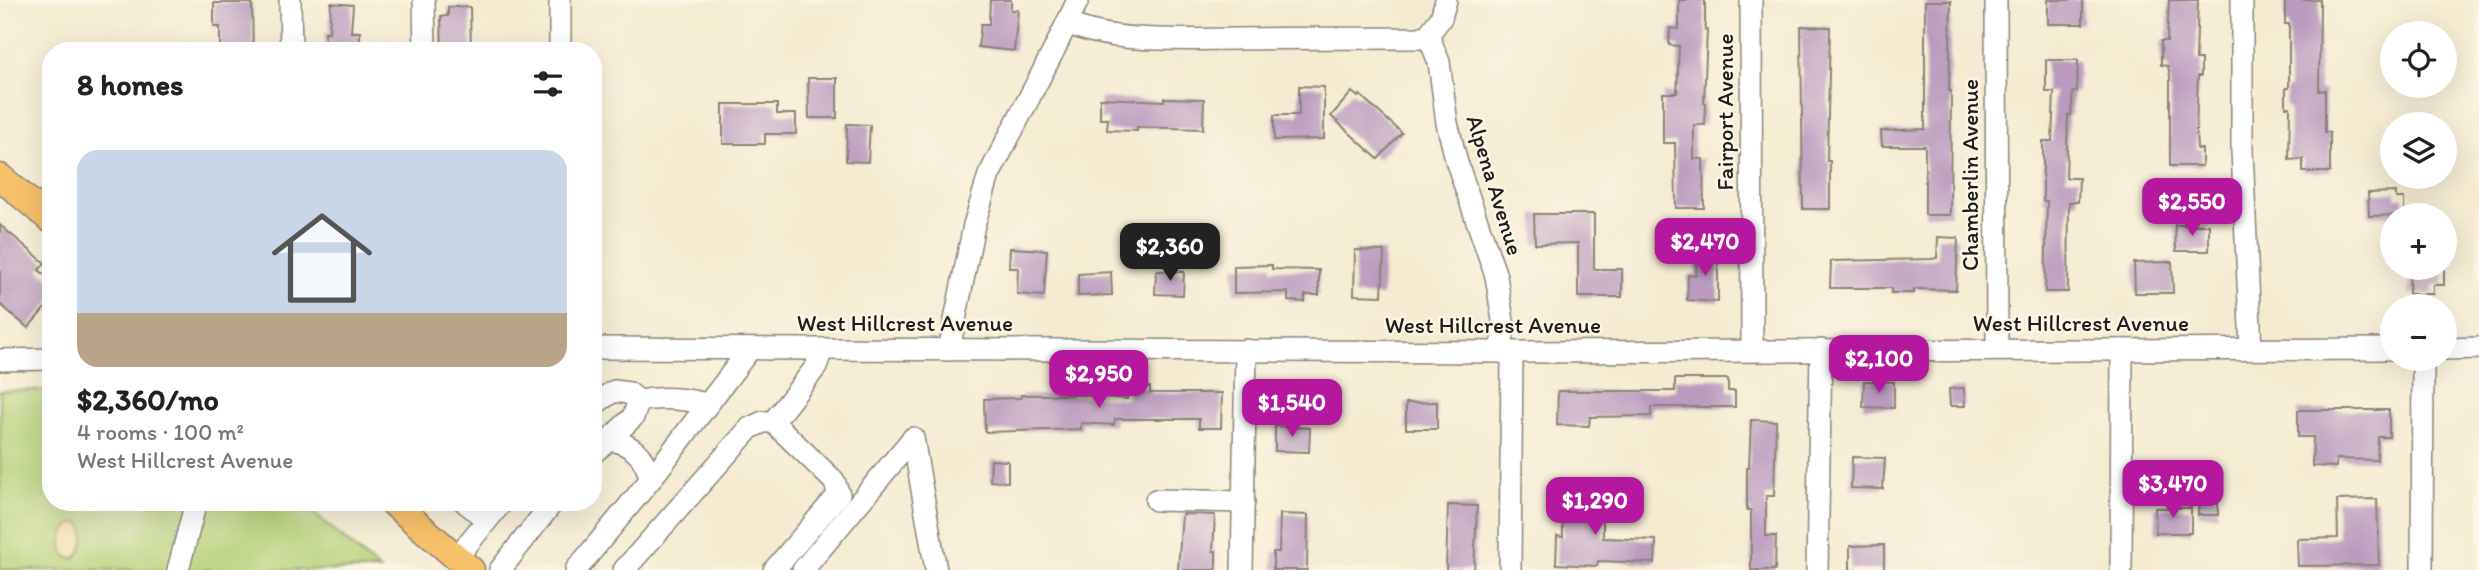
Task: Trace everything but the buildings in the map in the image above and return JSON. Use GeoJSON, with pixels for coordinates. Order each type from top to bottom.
{"type":"FeatureCollection","features":[{"type":"Feature","properties":{"kind":"main road"},"geometry":{"type":"LineString","coordinates":[[1,181],[42,213]]}},
{"type":"Feature","properties":{"kind":"main road"},"geometry":{"type":"LineString","coordinates":[[402,511],[464,564]]}},
{"type":"Feature","properties":{"kind":"street"},"geometry":{"type":"LineString","coordinates":[[290,0],[291,42]]}},
{"type":"Feature","properties":{"kind":"street"},"geometry":{"type":"LineString","coordinates":[[424,0],[425,42]]}},
{"type":"Feature","properties":{"kind":"street"},"geometry":{"type":"LineString","coordinates":[[560,0],[560,42]]}},
{"type":"Feature","properties":{"kind":"street"},"geometry":{"type":"LineString","coordinates":[[950,350],[974,225],[989,174],[1078,0]]}},
{"type":"Feature","properties":{"kind":"street"},"geometry":{"type":"LineString","coordinates":[[1067,23],[1101,33],[1166,39],[1419,38],[1428,36],[1441,18],[1446,0]]}},
{"type":"Feature","properties":{"kind":"street","name":"Fairport Avenue"},"geometry":{"type":"LineString","coordinates":[[1751,0],[1752,350]]}},
{"type":"Feature","properties":{"kind":"street","name":"Chamberlin Avenue"},"geometry":{"type":"LineString","coordinates":[[1996,0],[1997,349]]}},
{"type":"Feature","properties":{"kind":"street"},"geometry":{"type":"LineString","coordinates":[[2242,0],[2242,150],[2251,349]]}},
{"type":"Feature","properties":{"kind":"street","name":"Alpena Avenue"},"geometry":{"type":"LineString","coordinates":[[1428,36],[1439,62],[1447,123],[1457,163],[1496,276],[1503,321],[1507,352],[1510,570]]}},
{"type":"Feature","properties":{"kind":"street","name":"West Hillcrest Avenue"},"geometry":{"type":"LineString","coordinates":[[602,348],[1507,352],[2380,349]]}},
{"type":"Feature","properties":{"kind":"street"},"geometry":{"type":"LineString","coordinates":[[2457,349],[2479,348]]}},
{"type":"Feature","properties":{"kind":"street"},"geometry":{"type":"LineString","coordinates":[[576,570],[651,479],[750,349]]}},
{"type":"Feature","properties":{"kind":"street"},"geometry":{"type":"LineString","coordinates":[[773,422],[816,367],[822,349]]}},
{"type":"Feature","properties":{"kind":"street"},"geometry":{"type":"LineString","coordinates":[[1242,570],[1246,350]]}},
{"type":"Feature","properties":{"kind":"street"},"geometry":{"type":"LineString","coordinates":[[1817,570],[1821,350]]}},
{"type":"Feature","properties":{"kind":"street"},"geometry":{"type":"LineString","coordinates":[[2121,570],[2122,350]]}},
{"type":"Feature","properties":{"kind":"street"},"geometry":{"type":"LineString","coordinates":[[0,360],[42,359]]}},
{"type":"Feature","properties":{"kind":"street"},"geometry":{"type":"LineString","coordinates":[[2422,570],[2423,371]]}},
{"type":"Feature","properties":{"kind":"street"},"geometry":{"type":"LineString","coordinates":[[602,399],[614,391],[629,393],[639,401],[659,397],[683,398],[708,404]]}},
{"type":"Feature","properties":{"kind":"street"},"geometry":{"type":"LineString","coordinates":[[602,446],[634,417],[639,401]]}},
{"type":"Feature","properties":{"kind":"street"},"geometry":{"type":"LineString","coordinates":[[624,570],[750,428],[763,422],[773,422],[834,481],[839,494],[774,570]]}},
{"type":"Feature","properties":{"kind":"street"},"geometry":{"type":"LineString","coordinates":[[803,570],[913,438],[936,570]]}},
{"type":"Feature","properties":{"kind":"street"},"geometry":{"type":"LineString","coordinates":[[610,439],[631,445],[646,464],[651,479]]}},
{"type":"Feature","properties":{"kind":"street"},"geometry":{"type":"LineString","coordinates":[[1156,500],[1244,502]]}},
{"type":"Feature","properties":{"kind":"street"},"geometry":{"type":"LineString","coordinates":[[178,570],[194,511]]}},
{"type":"Feature","properties":{"kind":"street"},"geometry":{"type":"LineString","coordinates":[[476,511],[487,520]]}},
{"type":"Feature","properties":{"kind":"street"},"geometry":{"type":"LineString","coordinates":[[464,564],[494,511]]}},
{"type":"Feature","properties":{"kind":"street"},"geometry":{"type":"LineString","coordinates":[[500,570],[547,511]]}},
{"type":"Feature","properties":{"kind":"green space"},"geometry":{"type":"Polygon","coordinates":[[[42,390],[42,511],[311,511],[380,570],[0,570],[0,391],[42,390]]]}},
{"type":"Feature","properties":{"kind":"sand"},"geometry":{"type":"Polygon","coordinates":[[[74,523],[81,523],[84,542],[78,555],[69,558],[64,554],[62,540],[67,529],[74,523]]]}}]}
